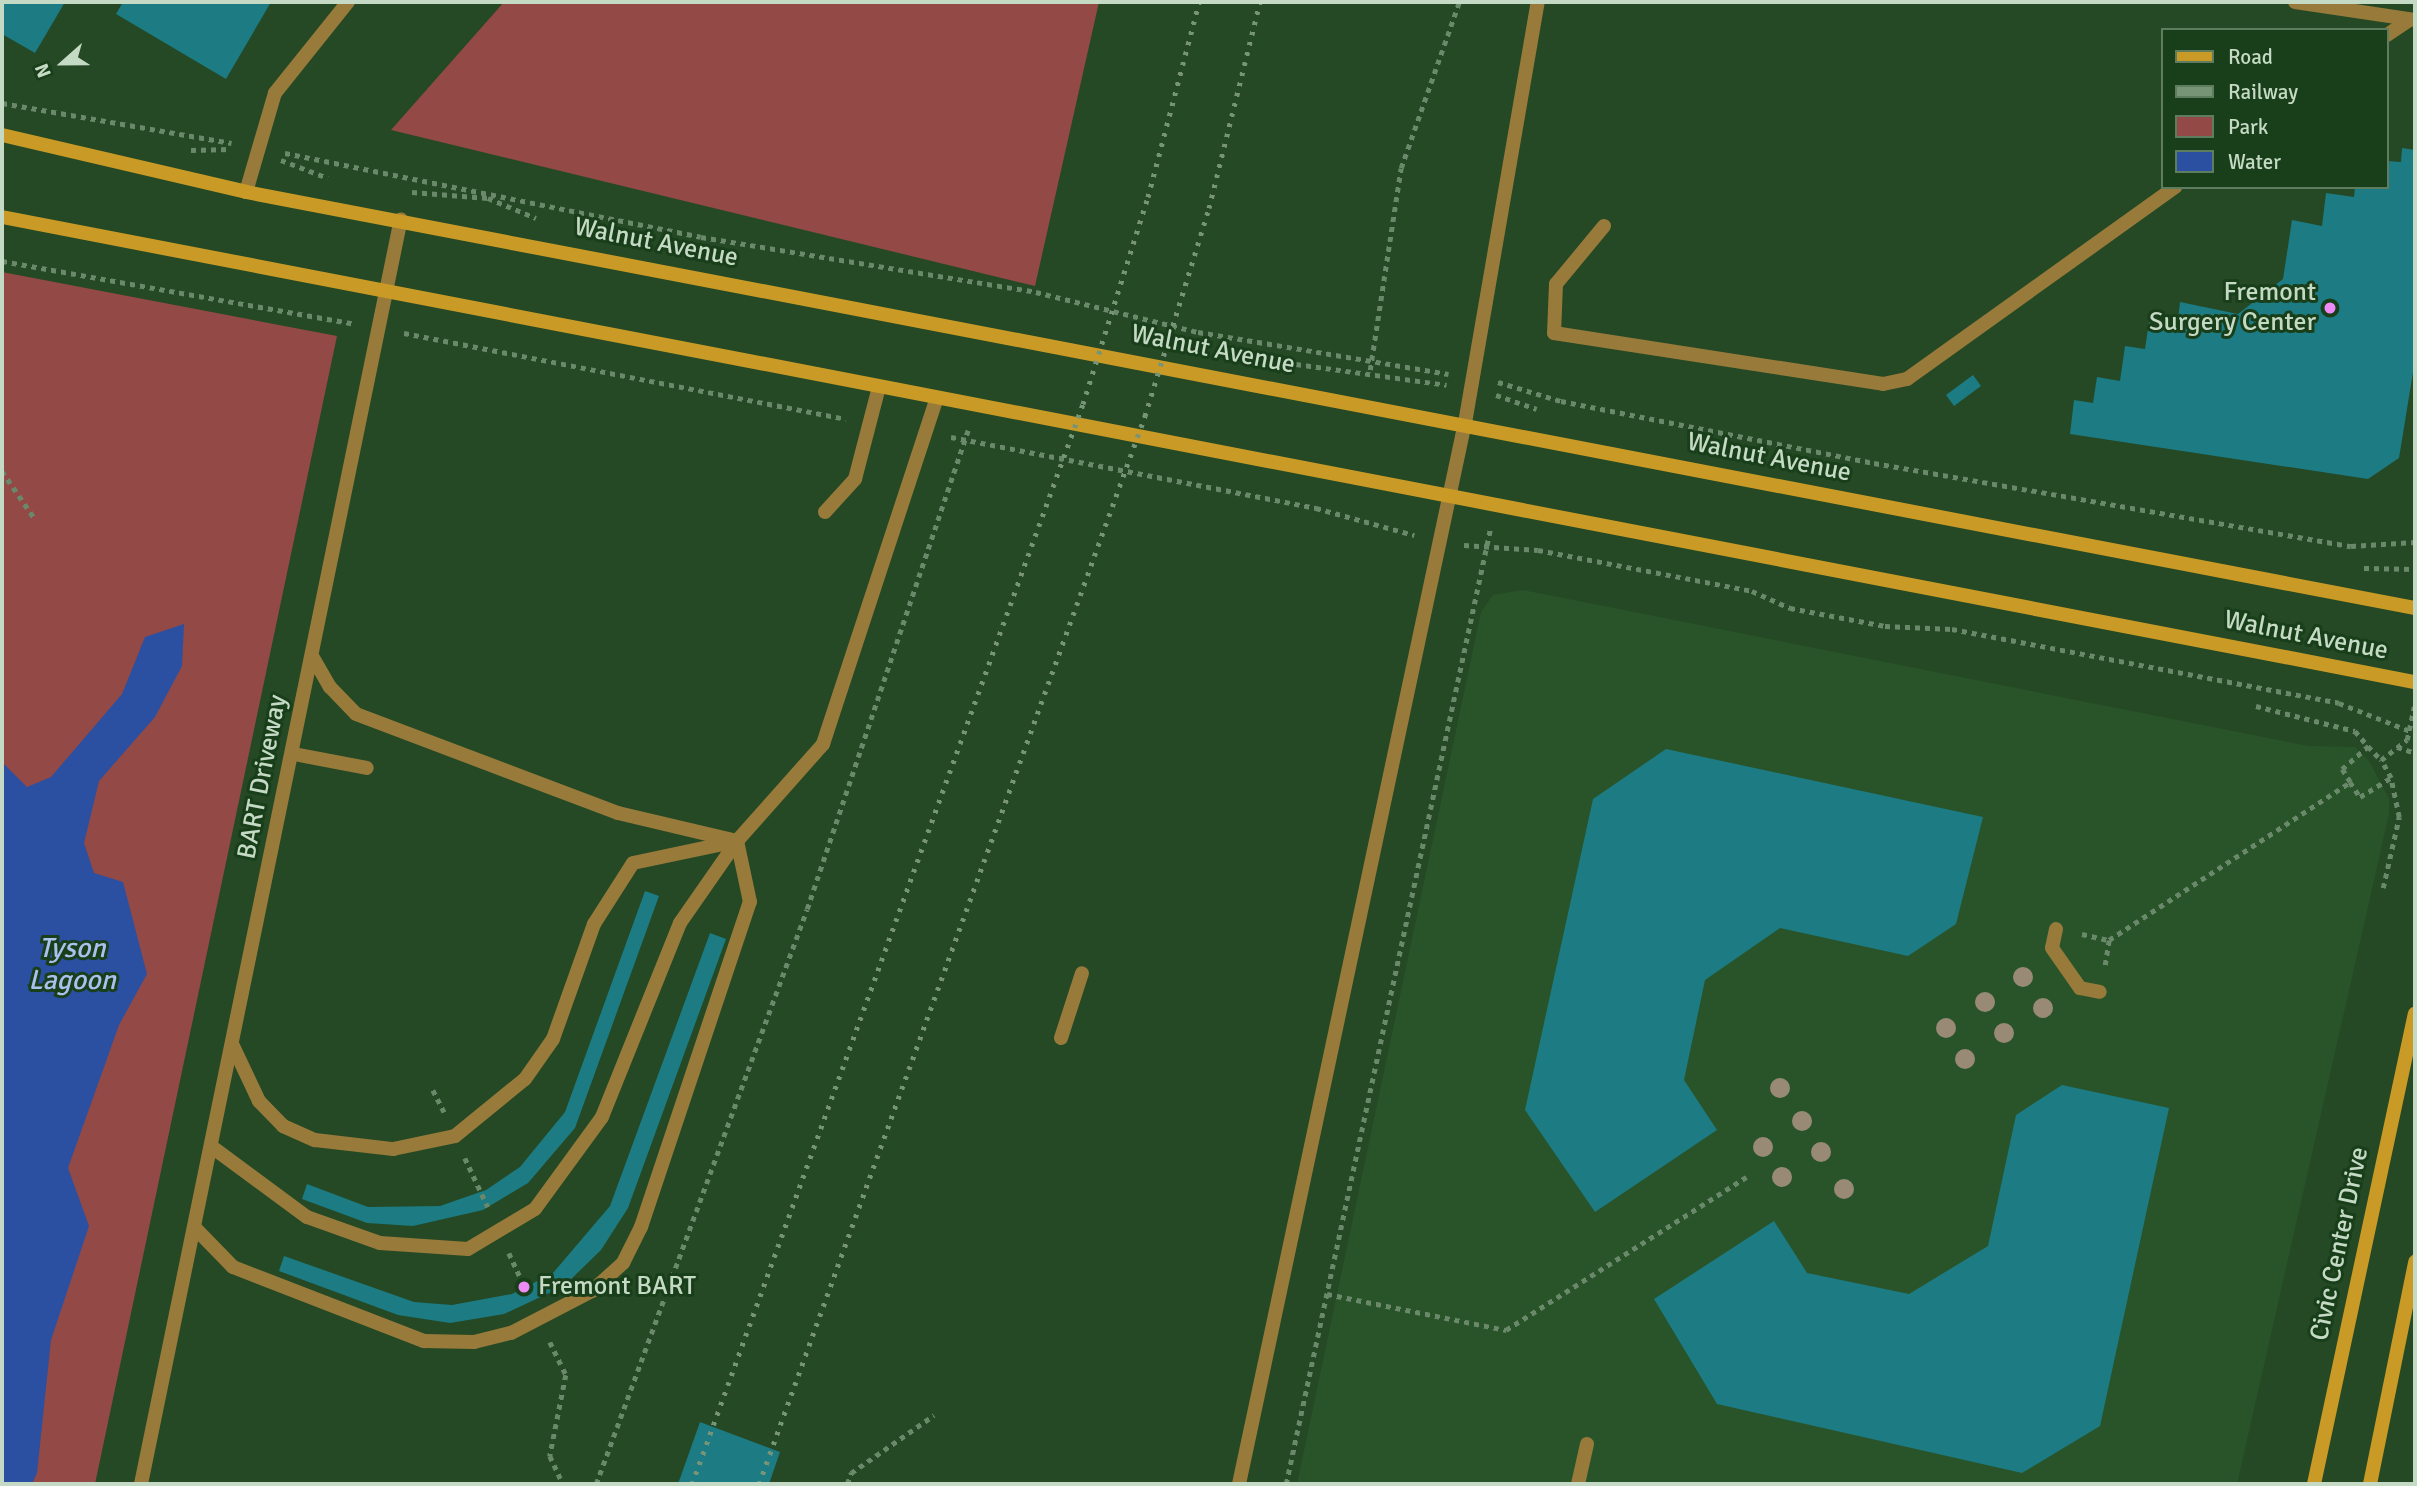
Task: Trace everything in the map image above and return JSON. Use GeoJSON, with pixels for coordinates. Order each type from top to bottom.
{"type":"FeatureCollection","features":[{"type":"Feature","properties":{"kind":"main road","name":"Walnut Avenue"},"geometry":{"type":"LineString","coordinates":[[2,135],[246,192],[401,219],[1465,423],[2415,608]]}},
{"type":"Feature","properties":{"kind":"main road","name":"Walnut Avenue"},"geometry":{"type":"LineString","coordinates":[[2,217],[2415,682]]}},
{"type":"Feature","properties":{"kind":"main road","name":"Civic Center Drive"},"geometry":{"type":"LineString","coordinates":[[2314,1484],[2415,1014]]}},
{"type":"Feature","properties":{"kind":"main road"},"geometry":{"type":"LineString","coordinates":[[2370,1484],[2415,1262]]}},
{"type":"Feature","properties":{"kind":"street"},"geometry":{"type":"LineString","coordinates":[[246,192],[275,93],[348,2]]}},
{"type":"Feature","properties":{"kind":"street"},"geometry":{"type":"LineString","coordinates":[[1239,1484],[1465,423],[1538,2]]}},
{"type":"Feature","properties":{"kind":"street"},"geometry":{"type":"LineString","coordinates":[[2295,2],[2412,20]]}},
{"type":"Feature","properties":{"kind":"street"},"geometry":{"type":"LineString","coordinates":[[2389,34],[2412,20]]}},
{"type":"Feature","properties":{"kind":"street"},"geometry":{"type":"LineString","coordinates":[[1604,226],[1556,284],[1554,333],[1883,384],[1907,379],[2172,189]]}},
{"type":"Feature","properties":{"kind":"street","name":"BART Driveway"},"geometry":{"type":"LineString","coordinates":[[141,1484],[294,754],[401,219]]}},
{"type":"Feature","properties":{"kind":"street"},"geometry":{"type":"LineString","coordinates":[[825,512],[855,479],[879,387]]}},
{"type":"Feature","properties":{"kind":"street"},"geometry":{"type":"LineString","coordinates":[[212,1147],[267,1192],[344,1233],[445,1250],[500,1234],[555,1187],[602,1117],[680,923],[737,841],[823,744],[937,398]]}},
{"type":"Feature","properties":{"kind":"street"},"geometry":{"type":"LineString","coordinates":[[312,656],[330,687],[356,714],[618,813],[737,841]]}},
{"type":"Feature","properties":{"kind":"street"},"geometry":{"type":"LineString","coordinates":[[294,754],[367,768]]}},
{"type":"Feature","properties":{"kind":"street"},"geometry":{"type":"LineString","coordinates":[[233,1046],[259,1101],[283,1126],[315,1140],[393,1149],[455,1136],[525,1079],[553,1039],[594,924],[634,863],[737,841]]}},
{"type":"Feature","properties":{"kind":"street"},"geometry":{"type":"LineString","coordinates":[[196,1229],[233,1267],[424,1341],[474,1342],[540,1320],[592,1291],[623,1263],[641,1227],[750,902],[737,841]]}},
{"type":"Feature","properties":{"kind":"street"},"geometry":{"type":"LineString","coordinates":[[2056,929],[2052,948],[2080,988],[2100,992]]}},
{"type":"Feature","properties":{"kind":"street"},"geometry":{"type":"LineString","coordinates":[[1060,1038],[1082,973]]}},
{"type":"Feature","properties":{"kind":"street"},"geometry":{"type":"LineString","coordinates":[[1578,1484],[1587,1444]]}},
{"type":"Feature","properties":{"kind":"path"},"geometry":{"type":"LineString","coordinates":[[1409,377],[1370,370],[1371,358],[1401,168],[1459,2]]}},
{"type":"Feature","properties":{"kind":"path"},"geometry":{"type":"LineString","coordinates":[[2,103],[259,147],[701,237],[1036,292],[1198,332],[1473,376],[1561,401],[1874,463],[2351,546],[2415,542]]}},
{"type":"Feature","properties":{"kind":"path"},"geometry":{"type":"LineString","coordinates":[[2,261],[379,328],[871,423]]}},
{"type":"Feature","properties":{"kind":"path"},"geometry":{"type":"LineString","coordinates":[[596,1484],[807,909],[977,406]]}},
{"type":"Feature","properties":{"kind":"path"},"geometry":{"type":"LineString","coordinates":[[925,433],[1333,512],[1376,527]]}},
{"type":"Feature","properties":{"kind":"path"},"geometry":{"type":"LineString","coordinates":[[2,471],[35,519]]}},
{"type":"Feature","properties":{"kind":"path"},"geometry":{"type":"LineString","coordinates":[[1286,1484],[1495,505]]}},
{"type":"Feature","properties":{"kind":"path"},"geometry":{"type":"LineString","coordinates":[[1486,548],[1538,550],[1752,591],[1790,608],[1885,626],[1941,627],[2339,703],[2415,733]]}},
{"type":"Feature","properties":{"kind":"path"},"geometry":{"type":"LineString","coordinates":[[2256,706],[2354,731],[2381,760],[2391,778],[2399,817],[2383,888]]}},
{"type":"Feature","properties":{"kind":"path"},"geometry":{"type":"LineString","coordinates":[[2381,760],[2397,747],[2409,730],[2414,706]]}},
{"type":"Feature","properties":{"kind":"path"},"geometry":{"type":"LineString","coordinates":[[2368,746],[2342,769],[2360,797],[2391,778]]}},
{"type":"Feature","properties":{"kind":"path"},"geometry":{"type":"LineString","coordinates":[[2397,747],[2415,752]]}},
{"type":"Feature","properties":{"kind":"path"},"geometry":{"type":"LineString","coordinates":[[2120,933],[2350,782]]}},
{"type":"Feature","properties":{"kind":"path"},"geometry":{"type":"LineString","coordinates":[[433,1090],[565,1375],[550,1456],[564,1484]]}},
{"type":"Feature","properties":{"kind":"path"},"geometry":{"type":"LineString","coordinates":[[1327,1294],[1506,1330],[1746,1177]]}},
{"type":"Feature","properties":{"kind":"path"},"geometry":{"type":"LineString","coordinates":[[847,1484],[851,1473],[934,1415]]}},
{"type":"Feature","properties":{"kind":"shaded area"},"geometry":{"type":"Polygon","coordinates":[[[1523,590],[2308,746],[2355,747],[2369,761],[2389,799],[2389,814],[2237,1484],[1297,1484],[1481,612],[1493,595],[1523,590]]]}},
{"type":"Feature","properties":{"kind":"green space"},"geometry":{"type":"Polygon","coordinates":[[[504,2],[1099,2],[1035,286],[391,130],[504,2]]]}},
{"type":"Feature","properties":{"kind":"green space"},"geometry":{"type":"Polygon","coordinates":[[[2,272],[337,336],[95,1484],[2,1484],[2,272]]]}},
{"type":"Feature","properties":{"kind":"water","name":"Tyson Lagoon"},"geometry":{"type":"Polygon","coordinates":[[[184,624],[182,666],[155,717],[99,781],[84,843],[94,873],[123,882],[147,974],[119,1025],[68,1168],[89,1226],[51,1340],[37,1473],[32,1484],[2,1484],[2,762],[27,787],[51,777],[122,694],[145,637],[184,624]]]}},
{"type":"Feature","properties":{"kind":"building"},"geometry":{"type":"Polygon","coordinates":[[[2,2],[65,2],[35,53],[2,34],[2,2]]]}},
{"type":"Feature","properties":{"kind":"building"},"geometry":{"type":"Polygon","coordinates":[[[123,2],[271,2],[226,79],[116,14],[123,2]]]}},
{"type":"Feature","properties":{"kind":"building","name":"Fremont Surgery Center"},"geometry":{"type":"Polygon","coordinates":[[[2402,148],[2415,150],[2415,360],[2399,458],[2368,479],[2070,434],[2074,400],[2093,403],[2097,377],[2120,381],[2125,346],[2145,349],[2149,322],[2177,328],[2180,302],[2238,314],[2283,279],[2292,220],[2322,226],[2326,193],[2354,197],[2355,189],[2389,189],[2389,161],[2401,162],[2402,148]]]}},
{"type":"Feature","properties":{"kind":"building"},"geometry":{"type":"Polygon","coordinates":[[[1973,375],[1981,386],[1954,406],[1946,395],[1973,375]]]}},
{"type":"Feature","properties":{"kind":"building"},"geometry":{"type":"Polygon","coordinates":[[[1666,749],[1983,817],[1956,924],[1908,956],[1780,928],[1705,980],[1684,1080],[1717,1130],[1595,1212],[1525,1110],[1593,799],[1666,749]]]}},
{"type":"Feature","properties":{"kind":"building"},"geometry":{"type":"Polygon","coordinates":[[[645,891],[659,896],[575,1128],[528,1183],[483,1210],[413,1226],[367,1223],[302,1199],[307,1184],[368,1207],[440,1206],[486,1190],[520,1167],[565,1112],[645,891]]]}},
{"type":"Feature","properties":{"kind":"building"},"geometry":{"type":"Polygon","coordinates":[[[710,933],[726,939],[628,1208],[601,1250],[564,1286],[504,1314],[450,1323],[398,1315],[279,1271],[284,1256],[414,1302],[452,1305],[512,1294],[553,1273],[610,1206],[710,933]]]}},
{"type":"Feature","properties":{"kind":"building"},"geometry":{"type":"Polygon","coordinates":[[[2062,1085],[2169,1108],[2100,1426],[2022,1473],[1717,1404],[1654,1299],[1774,1221],[1807,1273],[1909,1294],[1988,1246],[2016,1115],[2062,1085]]]}},
{"type":"Feature","properties":{"kind":"building"},"geometry":{"type":"Polygon","coordinates":[[[700,1422],[780,1452],[769,1484],[678,1484],[700,1422]]]}},
{"type":"Feature","properties":{"kind":"railway"},"geometry":{"type":"LineString","coordinates":[[692,1484],[1083,404],[1148,197],[1199,2]]}},
{"type":"Feature","properties":{"kind":"railway"},"geometry":{"type":"LineString","coordinates":[[759,1484],[1145,416],[1209,208],[1260,2]]}},
{"type":"Feature","properties":{"kind":"place","name":"Fremont Surgery Center"},"geometry":{"type":"Point","coordinates":[2330,308]}},
{"type":"Feature","properties":{"kind":"place","name":"Fremont BART"},"geometry":{"type":"Point","coordinates":[524,1287]}}]}
